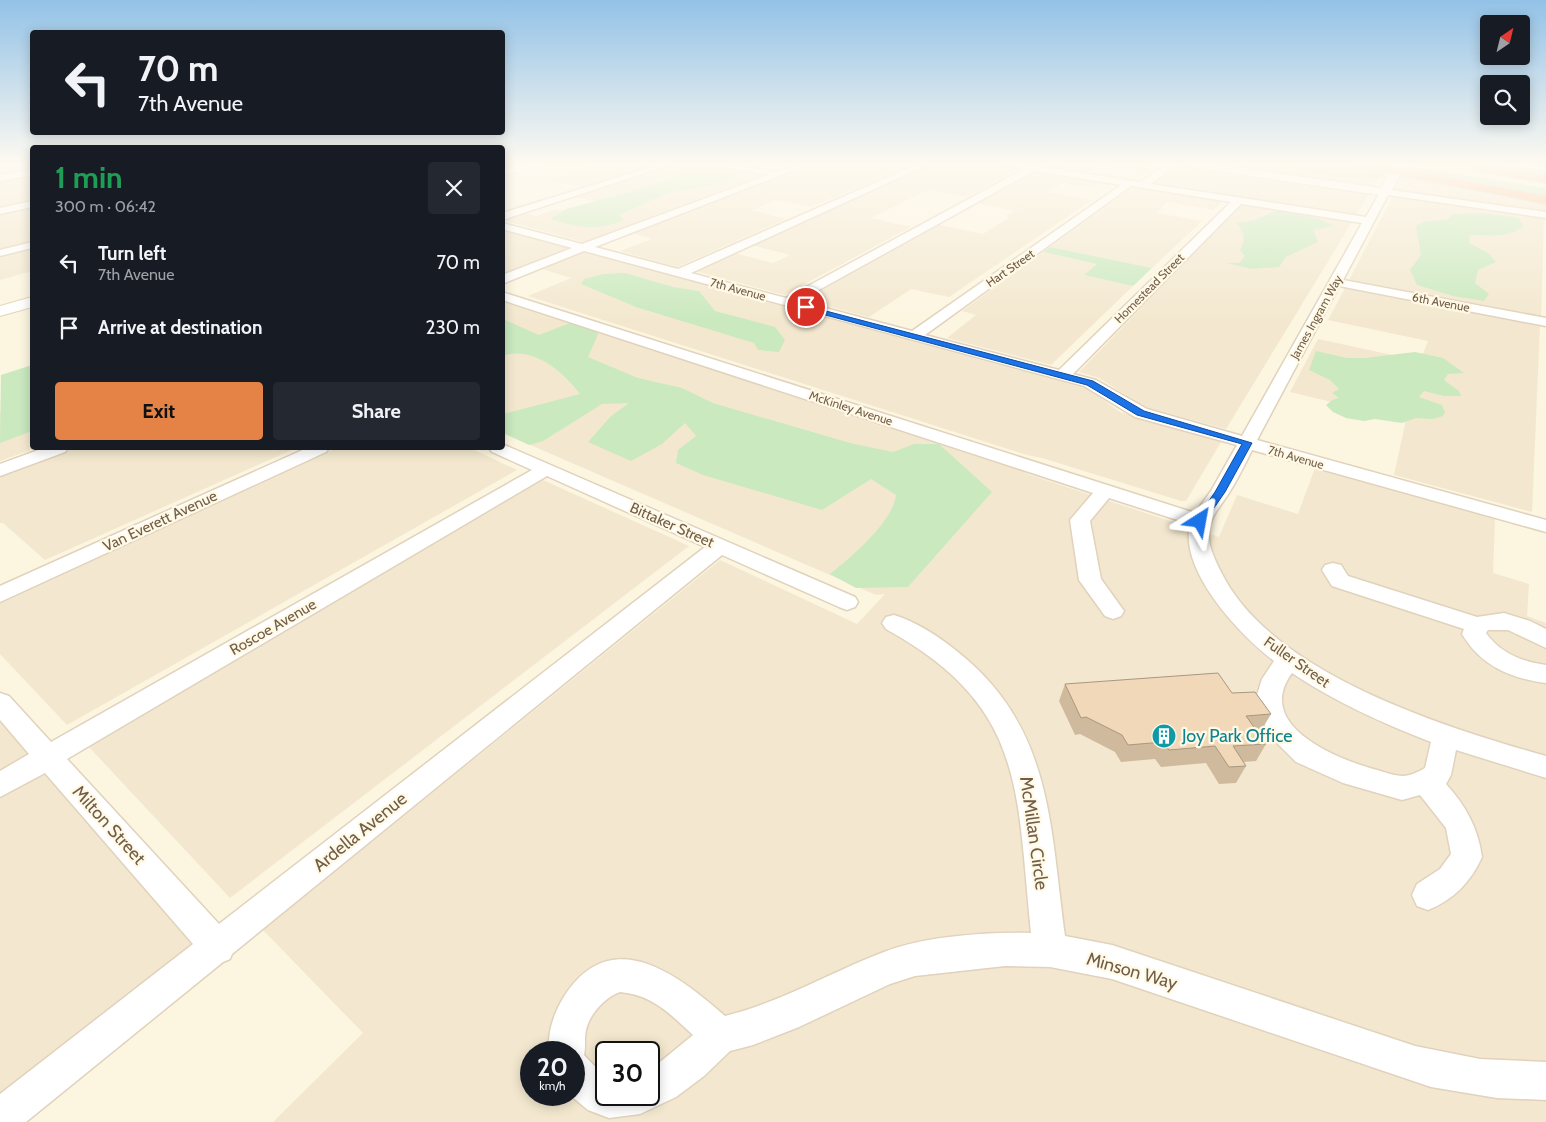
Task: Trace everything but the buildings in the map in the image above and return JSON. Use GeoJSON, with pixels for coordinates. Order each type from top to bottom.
{"type":"FeatureCollection","features":[{"type":"Feature","properties":{"kind":"street"},"geometry":{"type":"LineString","coordinates":[[505,279],[667,216]]}},
{"type":"Feature","properties":{"kind":"street"},"geometry":{"type":"LineString","coordinates":[[680,273],[807,216]]}},
{"type":"Feature","properties":{"kind":"street"},"geometry":{"type":"LineString","coordinates":[[788,302],[945,216]]}},
{"type":"Feature","properties":{"kind":"street","name":"Hart Street"},"geometry":{"type":"LineString","coordinates":[[914,336],[1083,216]]}},
{"type":"Feature","properties":{"kind":"street","name":"Homestead Street"},"geometry":{"type":"LineString","coordinates":[[1062,376],[1222,216]]}},
{"type":"Feature","properties":{"kind":"street"},"geometry":{"type":"LineString","coordinates":[[1339,216],[1368,221]]}},
{"type":"Feature","properties":{"kind":"street","name":"James Ingram Way"},"geometry":{"type":"LineString","coordinates":[[1247,443],[1371,216]]}},
{"type":"Feature","properties":{"kind":"street","name":"7th Avenue"},"geometry":{"type":"LineString","coordinates":[[505,227],[1099,386],[1140,413],[1546,526]]}},
{"type":"Feature","properties":{"kind":"street"},"geometry":{"type":"LineString","coordinates":[[0,253],[30,246]]}},
{"type":"Feature","properties":{"kind":"street","name":"6th Avenue"},"geometry":{"type":"LineString","coordinates":[[1336,282],[1546,322]]}},
{"type":"Feature","properties":{"kind":"street","name":"McKinley Avenue"},"geometry":{"type":"LineString","coordinates":[[505,297],[1200,521]]}},
{"type":"Feature","properties":{"kind":"street"},"geometry":{"type":"LineString","coordinates":[[0,311],[30,303]]}},
{"type":"Feature","properties":{"kind":"street"},"geometry":{"type":"LineString","coordinates":[[1200,521],[1220,492],[1247,443]]}},
{"type":"Feature","properties":{"kind":"street"},"geometry":{"type":"LineString","coordinates":[[0,470],[54,450]]}},
{"type":"Feature","properties":{"kind":"street","name":"Van Everett Avenue"},"geometry":{"type":"LineString","coordinates":[[0,595],[316,450]]}},
{"type":"Feature","properties":{"kind":"street","name":"Bittaker Street"},"geometry":{"type":"LineString","coordinates":[[503,450],[847,602]]}},
{"type":"Feature","properties":{"kind":"street","name":"Roscoe Avenue"},"geometry":{"type":"LineString","coordinates":[[0,785],[546,469]]}},
{"type":"Feature","properties":{"kind":"street"},"geometry":{"type":"LineString","coordinates":[[1105,490],[1080,520],[1090,580],[1113,611]]}},
{"type":"Feature","properties":{"kind":"street","name":"Fuller Street"},"geometry":{"type":"LineString","coordinates":[[1200,521],[1200,547],[1212,577],[1223,595],[1257,634],[1307,672],[1365,705],[1445,737],[1546,767]]}},
{"type":"Feature","properties":{"kind":"street","name":"Ardella Avenue"},"geometry":{"type":"LineString","coordinates":[[0,1118],[218,947],[720,546]]}},
{"type":"Feature","properties":{"kind":"street"},"geometry":{"type":"LineString","coordinates":[[1333,570],[1340,581],[1477,624],[1487,620],[1512,622],[1526,627],[1546,640]]}},
{"type":"Feature","properties":{"kind":"street","name":"McMillan Circle"},"geometry":{"type":"LineString","coordinates":[[894,623],[924,638],[963,668],[988,695],[1010,730],[1025,766],[1030,786],[1050,950]]}},
{"type":"Feature","properties":{"kind":"street"},"geometry":{"type":"LineString","coordinates":[[1477,624],[1474,634],[1480,644],[1496,658],[1514,667],[1546,674]]}},
{"type":"Feature","properties":{"kind":"street"},"geometry":{"type":"LineString","coordinates":[[1289,659],[1274,679],[1269,698],[1270,713],[1286,736],[1306,754],[1353,775],[1402,788],[1426,782],[1438,775],[1445,737]]}},
{"type":"Feature","properties":{"kind":"street","name":"Milton Street"},"geometry":{"type":"LineString","coordinates":[[0,703],[218,947]]}},
{"type":"Feature","properties":{"kind":"street"},"geometry":{"type":"LineString","coordinates":[[1426,782],[1450,809],[1465,834],[1468,857],[1451,879],[1428,895]]}},
{"type":"Feature","properties":{"kind":"street","name":"Minson Way"},"geometry":{"type":"LineString","coordinates":[[660,1086],[690,1063],[720,1035],[753,1027],[886,968],[914,959],[987,950],[1050,950],[1112,962],[1415,1064],[1447,1072],[1512,1081],[1546,1081]]}},
{"type":"Feature","properties":{"kind":"street"},"geometry":{"type":"LineString","coordinates":[[568,1041],[568,1033],[577,1007],[589,992],[606,980],[625,974],[642,977],[658,984],[675,995],[720,1035]]}},
{"type":"Feature","properties":{"kind":"street"},"geometry":{"type":"LineString","coordinates":[[585,1085],[595,1093]]}},
{"type":"Feature","properties":{"kind":"shaded area"},"geometry":{"type":"Polygon","coordinates":[[[0,216],[30,216],[30,272],[0,280],[0,216]]]}},
{"type":"Feature","properties":{"kind":"shaded area"},"geometry":{"type":"Polygon","coordinates":[[[514,216],[652,216],[584,242],[505,221],[505,219],[514,216]]]}},
{"type":"Feature","properties":{"kind":"shaded area"},"geometry":{"type":"Polygon","coordinates":[[[677,216],[776,216],[786,219],[677,267],[620,251],[652,239],[633,233],[677,216]]]}},
{"type":"Feature","properties":{"kind":"shaded area"},"geometry":{"type":"Polygon","coordinates":[[[816,216],[874,216],[871,218],[911,227],[784,295],[695,271],[734,253],[773,263],[790,255],[752,245],[816,216]]]}},
{"type":"Feature","properties":{"kind":"shaded area"},"geometry":{"type":"Polygon","coordinates":[[[1007,216],[1068,216],[949,297],[911,289],[869,317],[804,300],[939,225],[983,234],[1010,217],[1007,216]]]}},
{"type":"Feature","properties":{"kind":"shaded area"},"geometry":{"type":"Polygon","coordinates":[[[1093,216],[1175,216],[1202,221],[1152,268],[1050,247],[1093,216]]]}},
{"type":"Feature","properties":{"kind":"shaded area"},"geometry":{"type":"Polygon","coordinates":[[[1230,216],[1320,216],[1352,222],[1226,429],[1145,407],[1099,378],[1079,372],[1230,216]]]}},
{"type":"Feature","properties":{"kind":"shaded area"},"geometry":{"type":"Polygon","coordinates":[[[1382,216],[1544,217],[1541,316],[1349,280],[1382,216]]]}},
{"type":"Feature","properties":{"kind":"shaded area"},"geometry":{"type":"Polygon","coordinates":[[[505,231],[567,248],[505,272],[505,231]]]}},
{"type":"Feature","properties":{"kind":"shaded area"},"geometry":{"type":"Polygon","coordinates":[[[581,252],[1088,389],[1120,412],[1221,442],[1186,501],[1181,501],[1027,455],[528,296],[571,278],[539,268],[581,252]]]}},
{"type":"Feature","properties":{"kind":"shaded area"},"geometry":{"type":"Polygon","coordinates":[[[1043,252],[1097,264],[1084,275],[1133,286],[1051,365],[947,338],[976,315],[962,311],[1043,252]]]}},
{"type":"Feature","properties":{"kind":"shaded area"},"geometry":{"type":"Polygon","coordinates":[[[1345,288],[1540,325],[1532,512],[1394,475],[1406,420],[1290,392],[1318,339],[1420,361],[1428,341],[1328,320],[1345,288]]]}},
{"type":"Feature","properties":{"kind":"shaded area"},"geometry":{"type":"Polygon","coordinates":[[[505,302],[1219,537],[1237,495],[1298,514],[1315,468],[1495,519],[1493,573],[1529,584],[1527,616],[1546,623],[1546,1122],[273,1122],[363,1033],[263,930],[720,560],[857,624],[885,594],[876,595],[505,434],[505,302]]]}},
{"type":"Feature","properties":{"kind":"shaded area"},"geometry":{"type":"Polygon","coordinates":[[[0,412],[30,413],[30,450],[0,461],[0,412]]]}},
{"type":"Feature","properties":{"kind":"shaded area"},"geometry":{"type":"Polygon","coordinates":[[[70,450],[292,450],[45,560],[3,523],[0,523],[0,476],[70,450]]]}},
{"type":"Feature","properties":{"kind":"shaded area"},"geometry":{"type":"Polygon","coordinates":[[[332,450],[474,450],[517,470],[67,725],[0,654],[0,603],[332,450]]]}},
{"type":"Feature","properties":{"kind":"shaded area"},"geometry":{"type":"Polygon","coordinates":[[[543,480],[689,546],[230,898],[89,747],[543,480]]]}},
{"type":"Feature","properties":{"kind":"shaded area"},"geometry":{"type":"Polygon","coordinates":[[[0,703],[218,947],[0,1118],[0,703]]]}},
{"type":"Feature","properties":{"kind":"green space"},"geometry":{"type":"Polygon","coordinates":[[[554,216],[620,216],[624,220],[605,226],[587,227],[550,219],[554,216]]]}},
{"type":"Feature","properties":{"kind":"green space"},"geometry":{"type":"Polygon","coordinates":[[[1263,216],[1308,216],[1320,219],[1333,226],[1313,230],[1318,242],[1286,257],[1279,267],[1251,269],[1227,263],[1239,263],[1245,256],[1240,250],[1244,239],[1243,233],[1236,223],[1255,220],[1263,216]]]}},
{"type":"Feature","properties":{"kind":"green space"},"geometry":{"type":"Polygon","coordinates":[[[1450,216],[1507,216],[1519,218],[1523,226],[1504,235],[1470,235],[1469,243],[1488,253],[1496,262],[1478,270],[1475,283],[1489,294],[1484,301],[1453,296],[1417,285],[1410,270],[1421,255],[1416,226],[1426,221],[1447,220],[1450,216]]]}},
{"type":"Feature","properties":{"kind":"green space"},"geometry":{"type":"Polygon","coordinates":[[[1050,247],[1152,268],[1133,286],[1084,275],[1097,264],[1043,252],[1050,247]]]}},
{"type":"Feature","properties":{"kind":"green space"},"geometry":{"type":"Polygon","coordinates":[[[625,273],[673,287],[699,291],[715,311],[775,327],[785,340],[779,352],[758,350],[754,343],[636,307],[581,284],[584,279],[603,274],[625,273]]]}},
{"type":"Feature","properties":{"kind":"green space"},"geometry":{"type":"Polygon","coordinates":[[[505,320],[539,335],[570,323],[599,332],[588,357],[638,378],[682,388],[713,403],[850,443],[893,452],[914,444],[939,444],[992,492],[908,587],[856,588],[830,574],[859,549],[879,528],[893,505],[896,495],[871,479],[822,510],[703,475],[676,463],[678,450],[696,436],[685,423],[662,444],[631,461],[588,442],[611,416],[629,403],[602,404],[543,441],[529,445],[505,434],[505,413],[580,394],[556,369],[536,357],[514,354],[505,356],[505,320]]]}},
{"type":"Feature","properties":{"kind":"green space"},"geometry":{"type":"Polygon","coordinates":[[[1316,351],[1347,358],[1365,358],[1415,352],[1443,358],[1464,373],[1448,374],[1444,380],[1459,391],[1461,396],[1444,396],[1424,391],[1419,397],[1442,405],[1445,412],[1443,416],[1432,419],[1416,418],[1402,423],[1375,419],[1364,421],[1346,418],[1333,412],[1326,405],[1339,398],[1332,393],[1339,389],[1330,380],[1309,370],[1316,351]]]}},
{"type":"Feature","properties":{"kind":"green space"},"geometry":{"type":"Polygon","coordinates":[[[30,366],[30,432],[0,443],[1,375],[30,366]]]}},
{"type":"Feature","properties":{"kind":"place","name":"Joy Park Office"},"geometry":{"type":"Point","coordinates":[1164,736]}},
{"type":"Feature","properties":{"kind":"route"},"geometry":{"type":"LineString","coordinates":[[806,307],[1090,383],[1099,386],[1140,413],[1247,443],[1220,492],[1200,521]]}}]}
